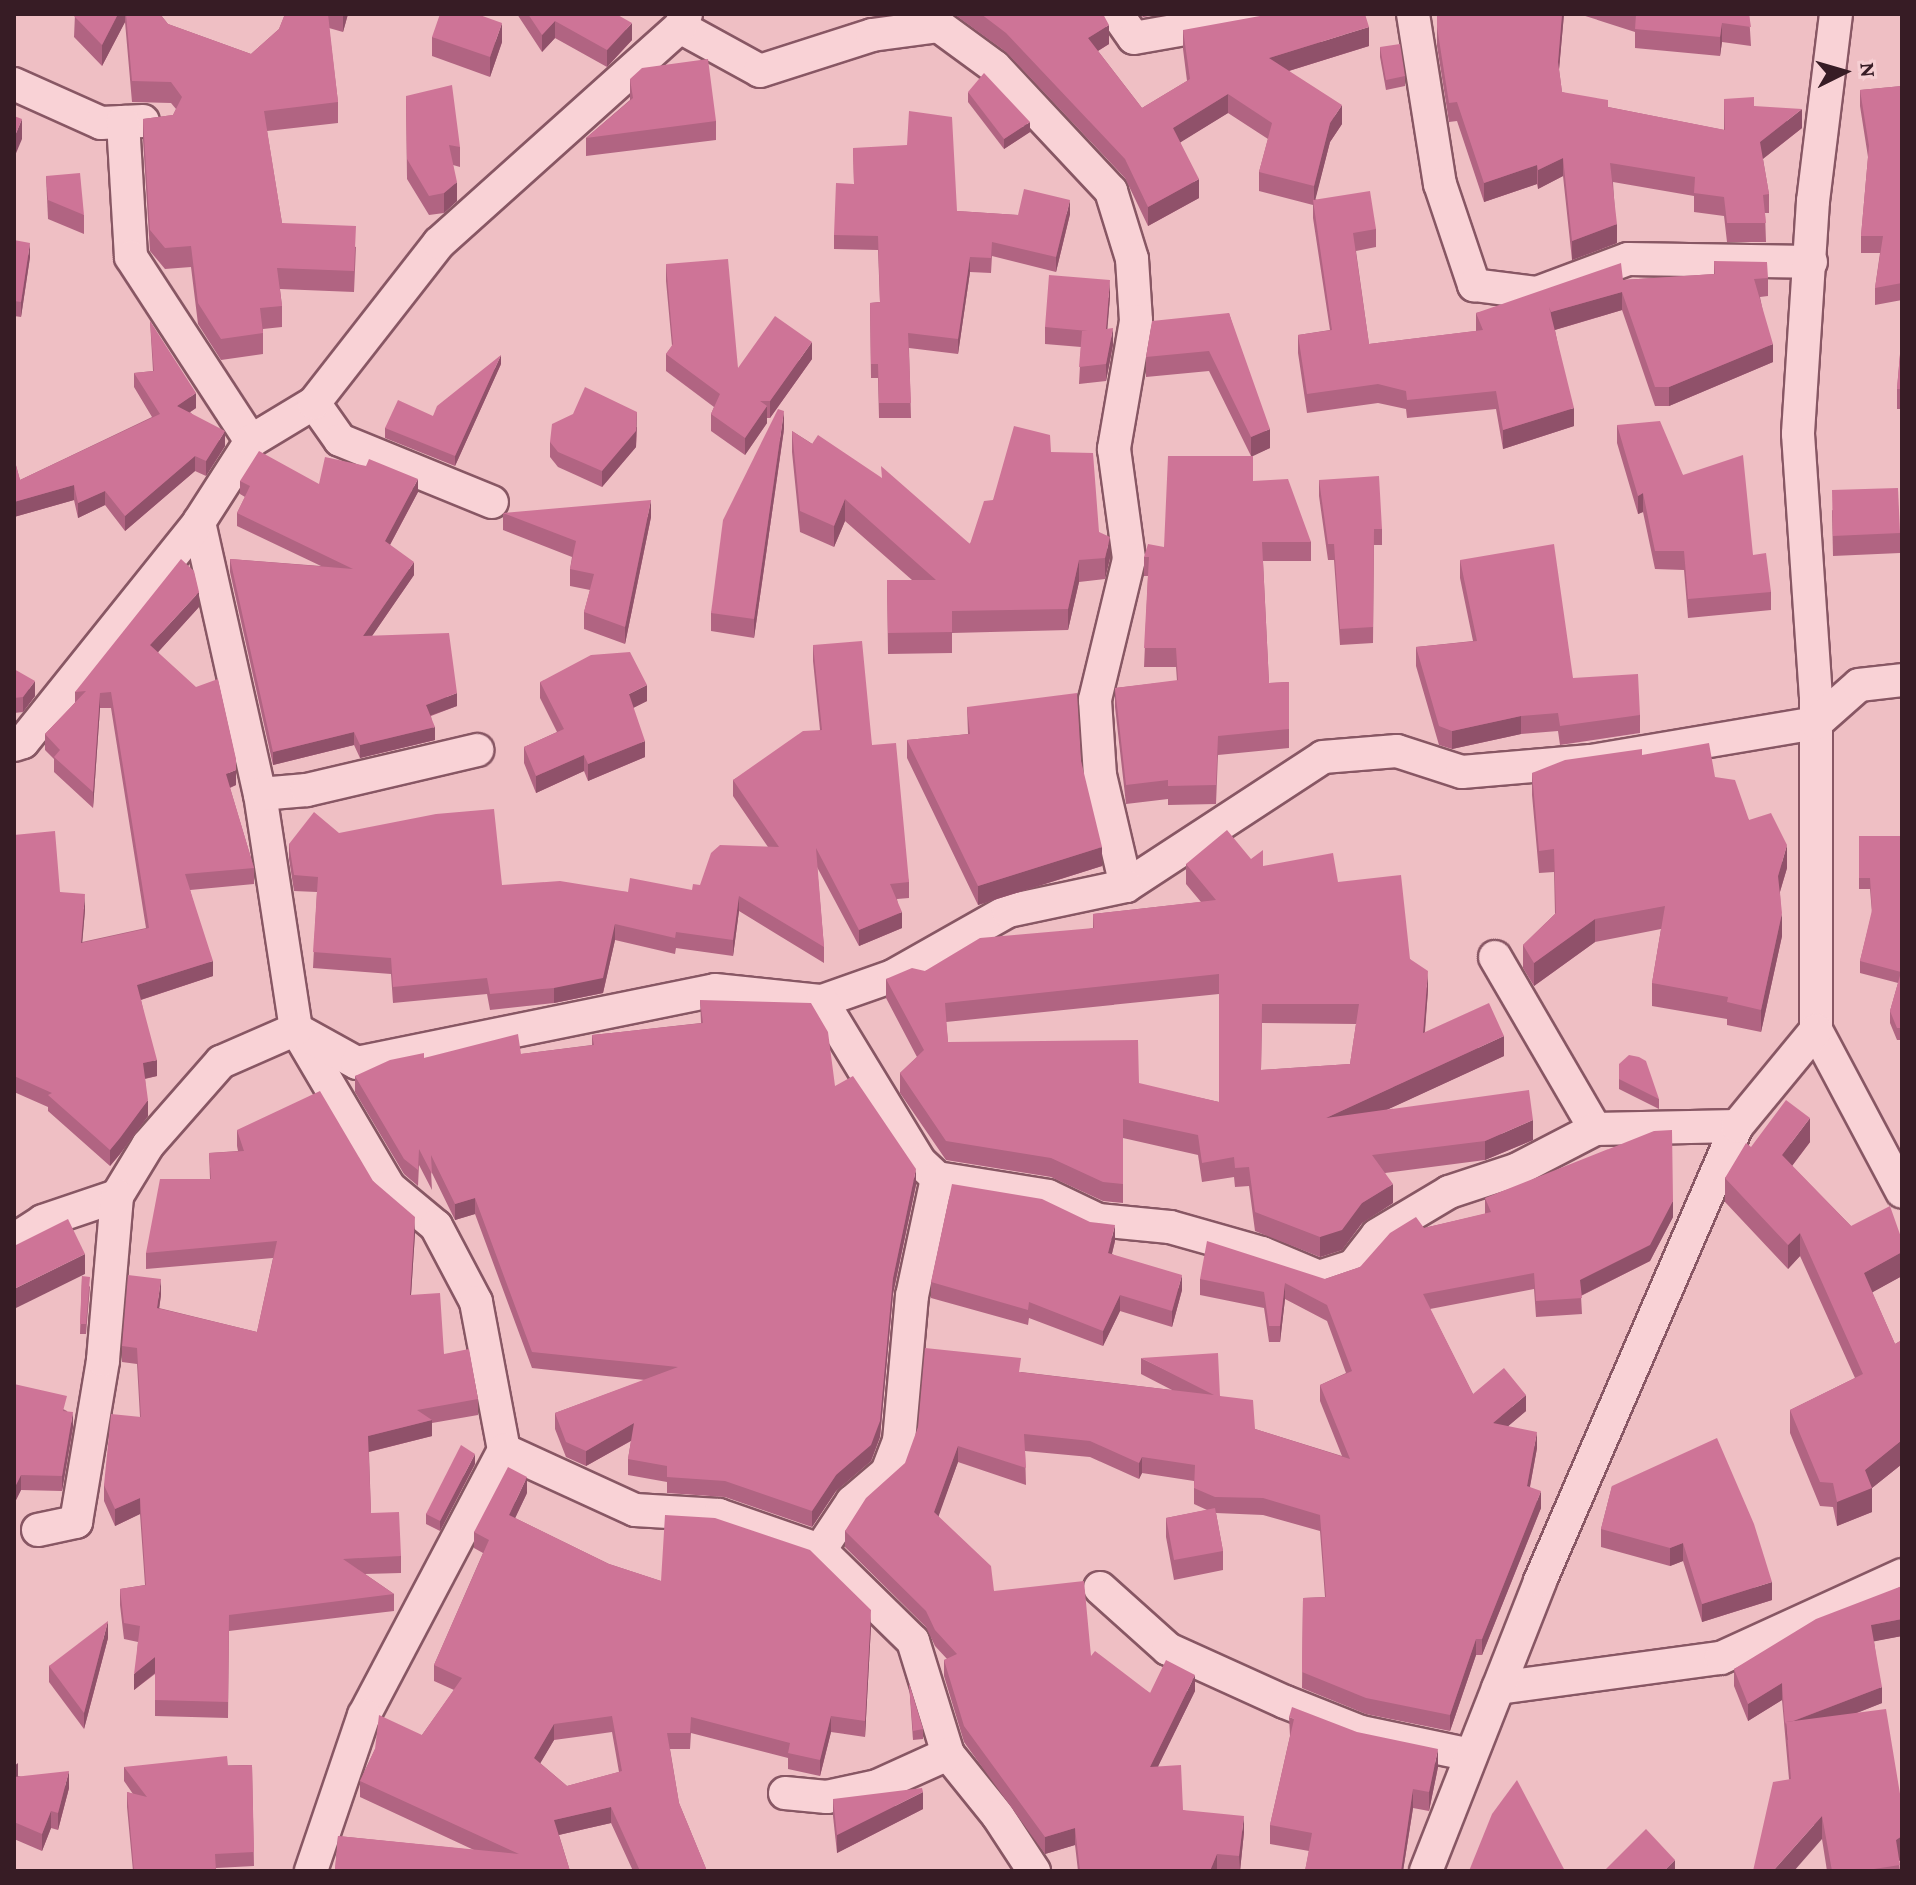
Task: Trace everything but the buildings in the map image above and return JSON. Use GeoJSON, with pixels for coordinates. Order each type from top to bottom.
{"type":"FeatureCollection","features":[{"type":"Feature","properties":{"kind":"street"},"geometry":{"type":"LineString","coordinates":[[1117,14],[1134,38],[1270,14]]}},
{"type":"Feature","properties":{"kind":"street"},"geometry":{"type":"LineString","coordinates":[[1413,14],[1440,184],[1474,285],[1537,293],[1628,259],[1811,262]]}},
{"type":"Feature","properties":{"kind":"street"},"geometry":{"type":"LineString","coordinates":[[1836,14],[1813,201],[1798,434],[1816,723],[1816,1030],[1902,1192]]}},
{"type":"Feature","properties":{"kind":"street"},"geometry":{"type":"LineString","coordinates":[[14,745],[23,742],[199,522],[251,441],[314,403],[439,243],[683,20],[760,71],[872,35],[939,26],[995,67],[1111,191],[1132,259],[1136,321],[1114,449],[1129,559],[1095,700],[1100,775],[1126,886]]}},
{"type":"Feature","properties":{"kind":"street"},"geometry":{"type":"LineString","coordinates":[[14,84],[101,123],[163,120]]}},
{"type":"Feature","properties":{"kind":"street"},"geometry":{"type":"LineString","coordinates":[[123,122],[131,257],[251,441]]}},
{"type":"Feature","properties":{"kind":"street"},"geometry":{"type":"LineString","coordinates":[[314,403],[340,440],[492,502]]}},
{"type":"Feature","properties":{"kind":"street"},"geometry":{"type":"LineString","coordinates":[[199,522],[260,794],[296,1029],[389,1187],[436,1226],[476,1302],[504,1450],[364,1715],[311,1871]]}},
{"type":"Feature","properties":{"kind":"street"},"geometry":{"type":"LineString","coordinates":[[296,1029],[357,1063],[715,990],[822,1001],[893,976],[1008,911],[1126,886],[1323,757],[1397,751],[1462,772],[1591,761],[1816,723],[1859,685],[1902,680]]}},
{"type":"Feature","properties":{"kind":"street"},"geometry":{"type":"LineString","coordinates":[[260,794],[307,790],[477,750]]}},
{"type":"Feature","properties":{"kind":"street"},"geometry":{"type":"LineString","coordinates":[[1495,957],[1595,1129]]}},
{"type":"Feature","properties":{"kind":"street"},"geometry":{"type":"LineString","coordinates":[[822,1001],[920,1162],[937,1178],[1048,1196],[1098,1220],[1170,1227],[1262,1253],[1319,1277],[1353,1266],[1377,1235],[1449,1192],[1516,1170],[1595,1129],[1737,1126]]}},
{"type":"Feature","properties":{"kind":"street"},"geometry":{"type":"LineString","coordinates":[[38,1530],[76,1522],[103,1360],[117,1196],[148,1145],[221,1062],[296,1029]]}},
{"type":"Feature","properties":{"kind":"street"},"geometry":{"type":"LineString","coordinates":[[1426,1871],[1498,1688],[1737,1126],[1816,1030]]}},
{"type":"Feature","properties":{"kind":"street"},"geometry":{"type":"LineString","coordinates":[[820,1550],[852,1502],[887,1472],[899,1441],[912,1296],[937,1178]]}},
{"type":"Feature","properties":{"kind":"street"},"geometry":{"type":"LineString","coordinates":[[14,1240],[43,1221],[117,1196]]}},
{"type":"Feature","properties":{"kind":"street"},"geometry":{"type":"LineString","coordinates":[[504,1450],[635,1510],[719,1515],[820,1550],[913,1641],[948,1754],[998,1816],[1034,1871]]}},
{"type":"Feature","properties":{"kind":"street"},"geometry":{"type":"LineString","coordinates":[[1498,1688],[1721,1658],[1902,1575]]}},
{"type":"Feature","properties":{"kind":"street"},"geometry":{"type":"LineString","coordinates":[[1100,1588],[1168,1649],[1285,1702],[1361,1732],[1471,1755]]}},
{"type":"Feature","properties":{"kind":"street"},"geometry":{"type":"LineString","coordinates":[[785,1793],[827,1797],[877,1786],[948,1754]]}}]}
